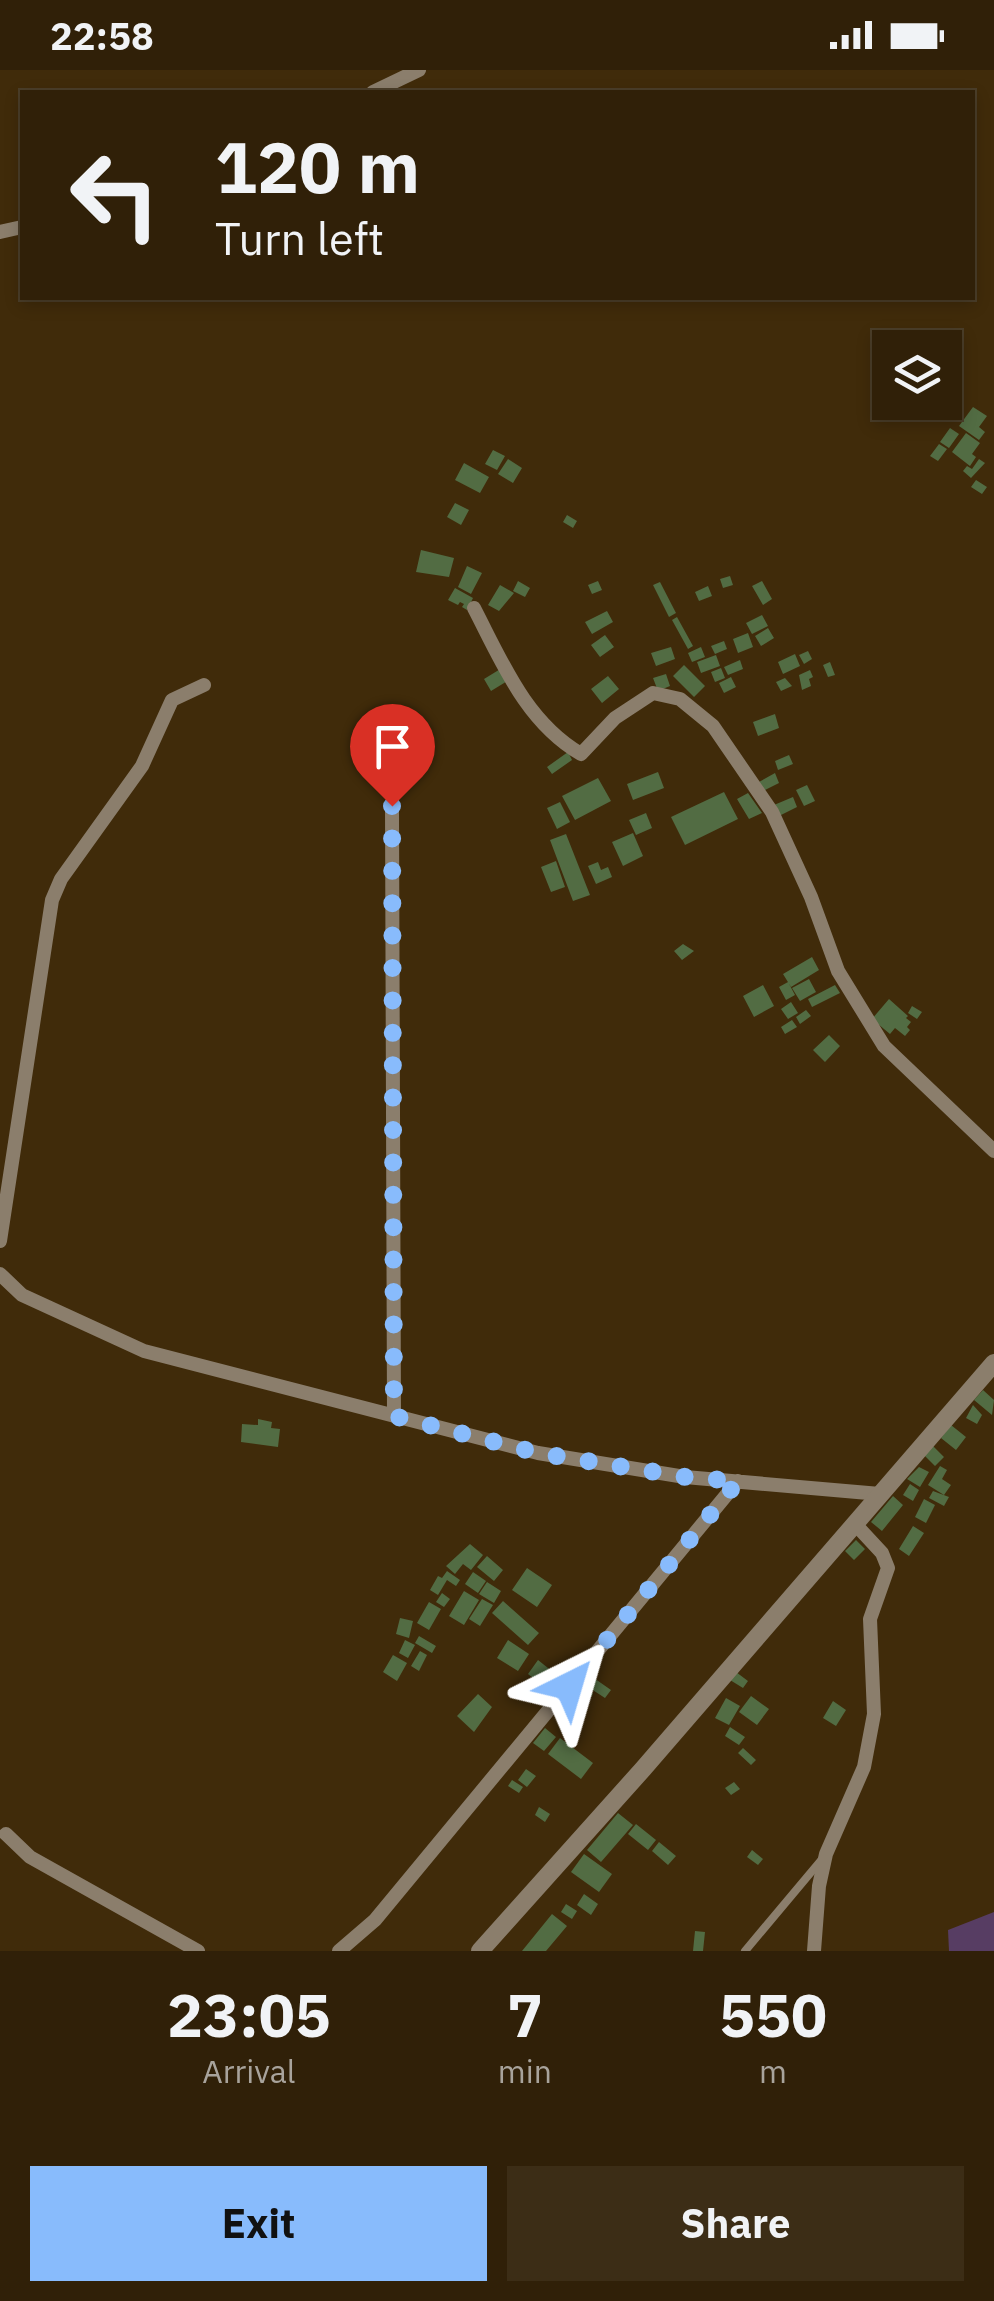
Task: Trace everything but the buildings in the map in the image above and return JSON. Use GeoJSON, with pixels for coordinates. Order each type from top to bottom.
{"type":"FeatureCollection","features":[{"type":"Feature","properties":{"kind":"street"},"geometry":{"type":"LineString","coordinates":[[377,90],[419,70]]}},
{"type":"Feature","properties":{"kind":"street"},"geometry":{"type":"LineString","coordinates":[[474,608],[537,720],[581,754],[615,718],[654,692],[680,699],[713,726],[772,812],[838,971],[884,1046],[994,1151]]}},
{"type":"Feature","properties":{"kind":"street"},"geometry":{"type":"LineString","coordinates":[[0,1241],[52,900],[61,879],[142,766],[172,700],[204,685]]}},
{"type":"Feature","properties":{"kind":"street"},"geometry":{"type":"LineString","coordinates":[[392,806],[394,1416]]}},
{"type":"Feature","properties":{"kind":"street"},"geometry":{"type":"LineString","coordinates":[[0,1274],[22,1295],[144,1351],[538,1453],[686,1477],[880,1494]]}},
{"type":"Feature","properties":{"kind":"street"},"geometry":{"type":"LineString","coordinates":[[480,1951],[644,1770],[994,1363]]}},
{"type":"Feature","properties":{"kind":"street"},"geometry":{"type":"LineString","coordinates":[[339,1951],[375,1920],[738,1481]]}},
{"type":"Feature","properties":{"kind":"street"},"geometry":{"type":"LineString","coordinates":[[814,1951],[819,1886],[826,1854],[864,1768],[874,1714],[870,1619],[888,1568],[882,1553],[856,1525]]}},
{"type":"Feature","properties":{"kind":"street"},"geometry":{"type":"LineString","coordinates":[[6,1834],[30,1857],[198,1951]]}},
{"type":"Feature","properties":{"kind":"lane"},"geometry":{"type":"LineString","coordinates":[[745,1951],[826,1854]]}},
{"type":"Feature","properties":{"kind":"shaded area"},"geometry":{"type":"Polygon","coordinates":[[[994,1912],[994,1951],[949,1951],[948,1930],[994,1912]]]}},
{"type":"Feature","properties":{"kind":"route"},"geometry":{"type":"LineString","coordinates":[[392,806],[394,1416],[538,1453],[686,1477],[738,1481],[569,1686]]}}]}
